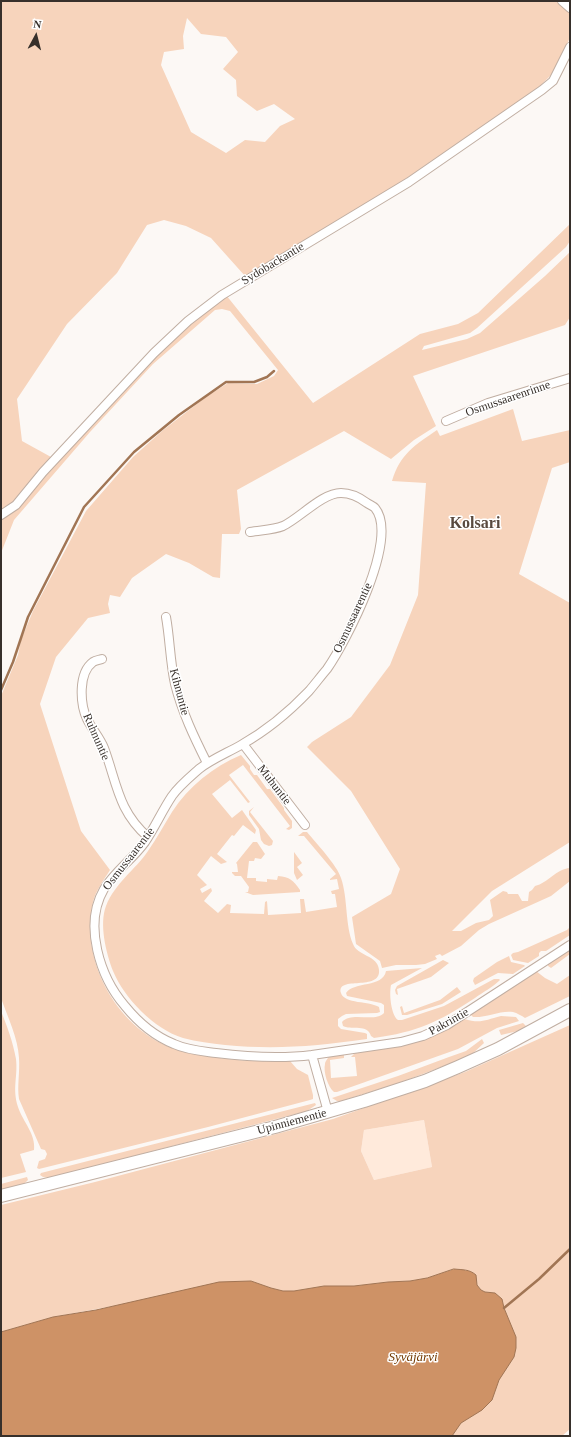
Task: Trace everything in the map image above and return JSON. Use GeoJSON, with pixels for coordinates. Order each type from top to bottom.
{"type":"FeatureCollection","features":[{"type":"Feature","properties":{"kind":"main road","name":"Upinniementie"},"geometry":{"type":"LineString","coordinates":[[1,1196],[190,1149],[328,1112],[418,1083],[498,1049],[570,1010]]}},
{"type":"Feature","properties":{"kind":"street"},"geometry":{"type":"LineString","coordinates":[[562,1],[570,8]]}},
{"type":"Feature","properties":{"kind":"street","name":"Sydobackantie"},"geometry":{"type":"LineString","coordinates":[[1,514],[16,505],[43,472],[154,353],[188,321],[222,295],[409,182],[542,90],[553,81],[570,47]]}},
{"type":"Feature","properties":{"kind":"street","name":"Osmussaarenrinne"},"geometry":{"type":"LineString","coordinates":[[446,421],[488,403],[570,378]]}},
{"type":"Feature","properties":{"kind":"street","name":"Osmussaarentie"},"geometry":{"type":"LineString","coordinates":[[250,532],[282,526],[292,521],[322,500],[336,493],[351,494],[360,497],[376,509],[381,524],[381,538],[377,559],[366,596],[343,643],[327,668],[308,692],[267,729],[243,744],[207,763],[189,778],[173,795],[135,854],[104,889],[97,907],[95,920],[96,936],[100,960],[107,980],[119,1000],[133,1016],[152,1032],[171,1043],[183,1048],[233,1055],[295,1057],[312,1055]]}},
{"type":"Feature","properties":{"kind":"street","name":"Kihnuntie"},"geometry":{"type":"LineString","coordinates":[[166,617],[175,682],[181,704],[191,732],[207,763]]}},
{"type":"Feature","properties":{"kind":"street","name":"Ruhnuntie"},"geometry":{"type":"LineString","coordinates":[[102,659],[94,661],[86,671],[82,697],[84,708],[88,719],[103,746],[121,801],[131,819],[148,836]]}},
{"type":"Feature","properties":{"kind":"street","name":"Muhuntie"},"geometry":{"type":"LineString","coordinates":[[243,744],[305,825]]}},
{"type":"Feature","properties":{"kind":"street","name":"Pakrintie"},"geometry":{"type":"LineString","coordinates":[[312,1055],[401,1042],[423,1036],[448,1025],[570,945]]}},
{"type":"Feature","properties":{"kind":"street"},"geometry":{"type":"LineString","coordinates":[[312,1055],[328,1112]]}},
{"type":"Feature","properties":{"kind":"shaded area"},"geometry":{"type":"Polygon","coordinates":[[[1,1],[558,1],[569,10],[570,37],[561,59],[550,76],[538,88],[401,182],[328,228],[245,276],[211,238],[186,226],[164,220],[147,225],[117,273],[67,324],[17,399],[22,441],[51,457],[5,510],[9,515],[59,459],[176,334],[226,295],[313,403],[420,334],[458,324],[478,313],[570,224],[570,241],[566,247],[477,328],[470,333],[424,346],[422,350],[467,339],[480,333],[570,252],[570,317],[565,325],[413,376],[436,426],[414,440],[391,459],[344,431],[237,490],[241,529],[239,534],[222,534],[220,578],[213,577],[189,563],[166,554],[132,578],[120,597],[110,595],[108,604],[110,613],[88,618],[56,657],[40,704],[81,831],[110,870],[100,885],[94,898],[90,925],[92,948],[98,970],[108,992],[121,1011],[138,1028],[157,1041],[178,1050],[234,1060],[290,1061],[297,1069],[308,1075],[313,1099],[39,1169],[37,1168],[39,1161],[45,1159],[47,1154],[45,1150],[41,1149],[19,1099],[19,1063],[17,1043],[1,998],[1,696],[18,655],[21,640],[33,611],[86,511],[133,457],[162,431],[207,396],[228,383],[257,384],[274,376],[278,370],[230,311],[222,309],[215,310],[153,364],[90,432],[14,520],[1,553],[1,1]],[[187,18],[183,36],[184,49],[164,52],[161,65],[191,132],[226,153],[245,140],[265,142],[280,126],[295,119],[274,104],[257,111],[237,96],[236,80],[223,69],[238,52],[226,37],[201,34],[187,18]]]}},
{"type":"Feature","properties":{"kind":"shaded area"},"geometry":{"type":"Polygon","coordinates":[[[513,409],[522,441],[570,430],[570,462],[552,468],[519,574],[570,603],[570,842],[492,891],[452,931],[461,931],[476,923],[489,920],[493,916],[490,900],[503,891],[507,892],[508,894],[518,894],[522,901],[528,901],[529,892],[535,886],[544,882],[560,871],[570,868],[570,881],[551,896],[489,924],[479,930],[461,946],[442,956],[440,954],[435,956],[437,959],[425,964],[396,965],[382,968],[380,961],[356,944],[352,917],[391,894],[400,869],[351,791],[307,747],[312,742],[351,717],[390,665],[418,595],[426,483],[392,481],[399,464],[409,451],[437,430],[440,436],[513,409]]]}},
{"type":"Feature","properties":{"kind":"shaded area"},"geometry":{"type":"Polygon","coordinates":[[[241,755],[250,766],[250,769],[254,775],[257,775],[267,789],[270,789],[284,808],[292,821],[292,828],[289,830],[286,829],[290,826],[243,765],[229,775],[250,802],[248,803],[230,780],[212,794],[232,818],[242,810],[256,830],[255,834],[243,825],[234,836],[232,835],[217,854],[227,862],[221,864],[211,856],[197,875],[207,885],[200,889],[202,893],[211,888],[212,891],[204,901],[218,913],[227,904],[231,905],[230,913],[264,914],[265,902],[267,901],[268,915],[301,913],[300,899],[304,899],[306,912],[337,907],[335,894],[332,894],[331,891],[339,889],[337,879],[330,880],[336,874],[304,836],[298,836],[303,832],[307,832],[339,873],[345,894],[350,937],[355,948],[371,958],[378,965],[378,977],[367,982],[345,985],[341,988],[343,997],[347,999],[379,1007],[380,1012],[377,1013],[346,1014],[338,1019],[338,1026],[341,1029],[365,1033],[367,1034],[367,1039],[331,1044],[262,1047],[225,1045],[183,1038],[161,1028],[141,1011],[124,992],[113,971],[108,956],[103,930],[104,913],[110,898],[148,851],[172,812],[186,794],[211,771],[241,755]]]}},
{"type":"Feature","properties":{"kind":"shaded area"},"geometry":{"type":"Polygon","coordinates":[[[254,807],[250,812],[273,841],[272,845],[269,846],[264,844],[261,840],[259,829],[249,815],[249,811],[254,807]]]}},
{"type":"Feature","properties":{"kind":"shaded area"},"geometry":{"type":"Polygon","coordinates":[[[253,842],[257,842],[265,854],[261,859],[255,858],[254,861],[249,861],[247,878],[256,878],[256,881],[267,882],[267,879],[277,880],[278,876],[286,877],[293,881],[300,892],[253,895],[245,892],[248,892],[249,887],[241,876],[235,876],[232,872],[238,872],[236,863],[253,842]]]}},
{"type":"Feature","properties":{"kind":"shaded area"},"geometry":{"type":"Polygon","coordinates":[[[294,852],[302,863],[297,867],[303,875],[297,880],[294,873],[294,852]]]}},
{"type":"Feature","properties":{"kind":"shaded area"},"geometry":{"type":"Polygon","coordinates":[[[570,927],[570,935],[546,951],[541,951],[539,956],[528,963],[513,960],[511,955],[513,953],[567,930],[570,927]]]}},
{"type":"Feature","properties":{"kind":"shaded area"},"geometry":{"type":"Polygon","coordinates":[[[570,948],[570,954],[551,968],[548,966],[548,963],[570,948]]]}},
{"type":"Feature","properties":{"kind":"shaded area"},"geometry":{"type":"Polygon","coordinates":[[[509,956],[511,962],[525,966],[513,974],[498,973],[475,985],[473,981],[474,978],[497,962],[509,956]]]}},
{"type":"Feature","properties":{"kind":"shaded area"},"geometry":{"type":"Polygon","coordinates":[[[443,960],[449,963],[431,977],[397,989],[398,995],[396,994],[395,990],[397,986],[443,960]]]}},
{"type":"Feature","properties":{"kind":"shaded area"},"geometry":{"type":"Polygon","coordinates":[[[422,968],[391,985],[391,1004],[394,1014],[398,1020],[444,1006],[494,979],[500,980],[450,1014],[427,1025],[403,1033],[374,1038],[363,1028],[343,1026],[342,1022],[351,1017],[375,1017],[384,1013],[384,1005],[381,1003],[347,996],[346,993],[350,989],[380,980],[386,971],[422,968]]]}},
{"type":"Feature","properties":{"kind":"shaded area"},"geometry":{"type":"Polygon","coordinates":[[[536,971],[545,978],[557,984],[570,975],[570,996],[525,1018],[513,1012],[504,1012],[478,1017],[473,1017],[470,1014],[536,971]]]}},
{"type":"Feature","properties":{"kind":"shaded area"},"geometry":{"type":"Polygon","coordinates":[[[457,987],[461,992],[442,1004],[407,1015],[402,1015],[400,1007],[402,1006],[404,1013],[440,1000],[457,987]]]}},
{"type":"Feature","properties":{"kind":"shaded area"},"geometry":{"type":"Polygon","coordinates":[[[1,1011],[12,1040],[16,1059],[16,1100],[20,1112],[31,1133],[34,1150],[20,1154],[26,1172],[1,1178],[1,1011]]]}},
{"type":"Feature","properties":{"kind":"shaded area"},"geometry":{"type":"Polygon","coordinates":[[[501,1016],[516,1017],[519,1021],[497,1028],[458,1049],[337,1092],[332,1090],[326,1079],[325,1062],[329,1056],[344,1054],[344,1058],[330,1060],[331,1078],[357,1076],[355,1057],[351,1057],[355,1053],[450,1028],[464,1019],[479,1021],[501,1016]]]}},
{"type":"Feature","properties":{"kind":"shaded area"},"geometry":{"type":"Polygon","coordinates":[[[523,1023],[526,1026],[518,1031],[501,1035],[499,1030],[523,1023]]]}},
{"type":"Feature","properties":{"kind":"shaded area"},"geometry":{"type":"Polygon","coordinates":[[[570,1025],[570,1429],[562,1436],[451,1436],[509,1320],[495,1293],[481,1290],[466,1270],[454,1269],[427,1278],[410,1281],[354,1286],[324,1286],[294,1291],[283,1291],[251,1281],[53,1317],[1,1332],[1,1205],[95,1182],[333,1119],[465,1072],[570,1025]],[[424,1120],[364,1130],[361,1151],[374,1180],[432,1167],[424,1120]]]}},
{"type":"Feature","properties":{"kind":"shaded area"},"geometry":{"type":"Polygon","coordinates":[[[482,1039],[484,1043],[470,1056],[399,1083],[341,1101],[337,1101],[332,1098],[466,1051],[482,1039]]]}},
{"type":"Feature","properties":{"kind":"shaded area"},"geometry":{"type":"Polygon","coordinates":[[[315,1103],[316,1105],[307,1111],[49,1178],[40,1175],[41,1173],[315,1103]]]}},
{"type":"Feature","properties":{"kind":"shaded area"},"geometry":{"type":"Polygon","coordinates":[[[424,1120],[432,1167],[374,1180],[361,1151],[364,1130],[424,1120]]]}},
{"type":"Feature","properties":{"kind":"shaded area"},"geometry":{"type":"Polygon","coordinates":[[[27,1177],[28,1180],[23,1184],[1,1190],[1,1184],[27,1177]]]}},
{"type":"Feature","properties":{"kind":"water","name":"Syväjärvi"},"geometry":{"type":"Polygon","coordinates":[[[454,1269],[466,1270],[473,1273],[476,1275],[477,1285],[481,1290],[495,1293],[502,1299],[504,1308],[516,1337],[516,1348],[514,1357],[499,1380],[492,1400],[482,1410],[461,1423],[452,1436],[1,1436],[1,1332],[53,1317],[96,1310],[219,1282],[251,1281],[283,1291],[294,1291],[324,1286],[354,1286],[410,1281],[427,1278],[454,1269]]]}},
{"type":"Feature","properties":{"kind":"waterway"},"geometry":{"type":"LineString","coordinates":[[1,690],[13,662],[28,617],[84,507],[134,452],[179,415],[226,382],[254,382],[267,377],[274,371]]}},
{"type":"Feature","properties":{"kind":"waterway"},"geometry":{"type":"LineString","coordinates":[[504,1308],[539,1279],[570,1249]]}},
{"type":"Feature","properties":{"kind":"district","name":"Kolsari"},"geometry":{"type":"Point","coordinates":[475,524]}}]}
